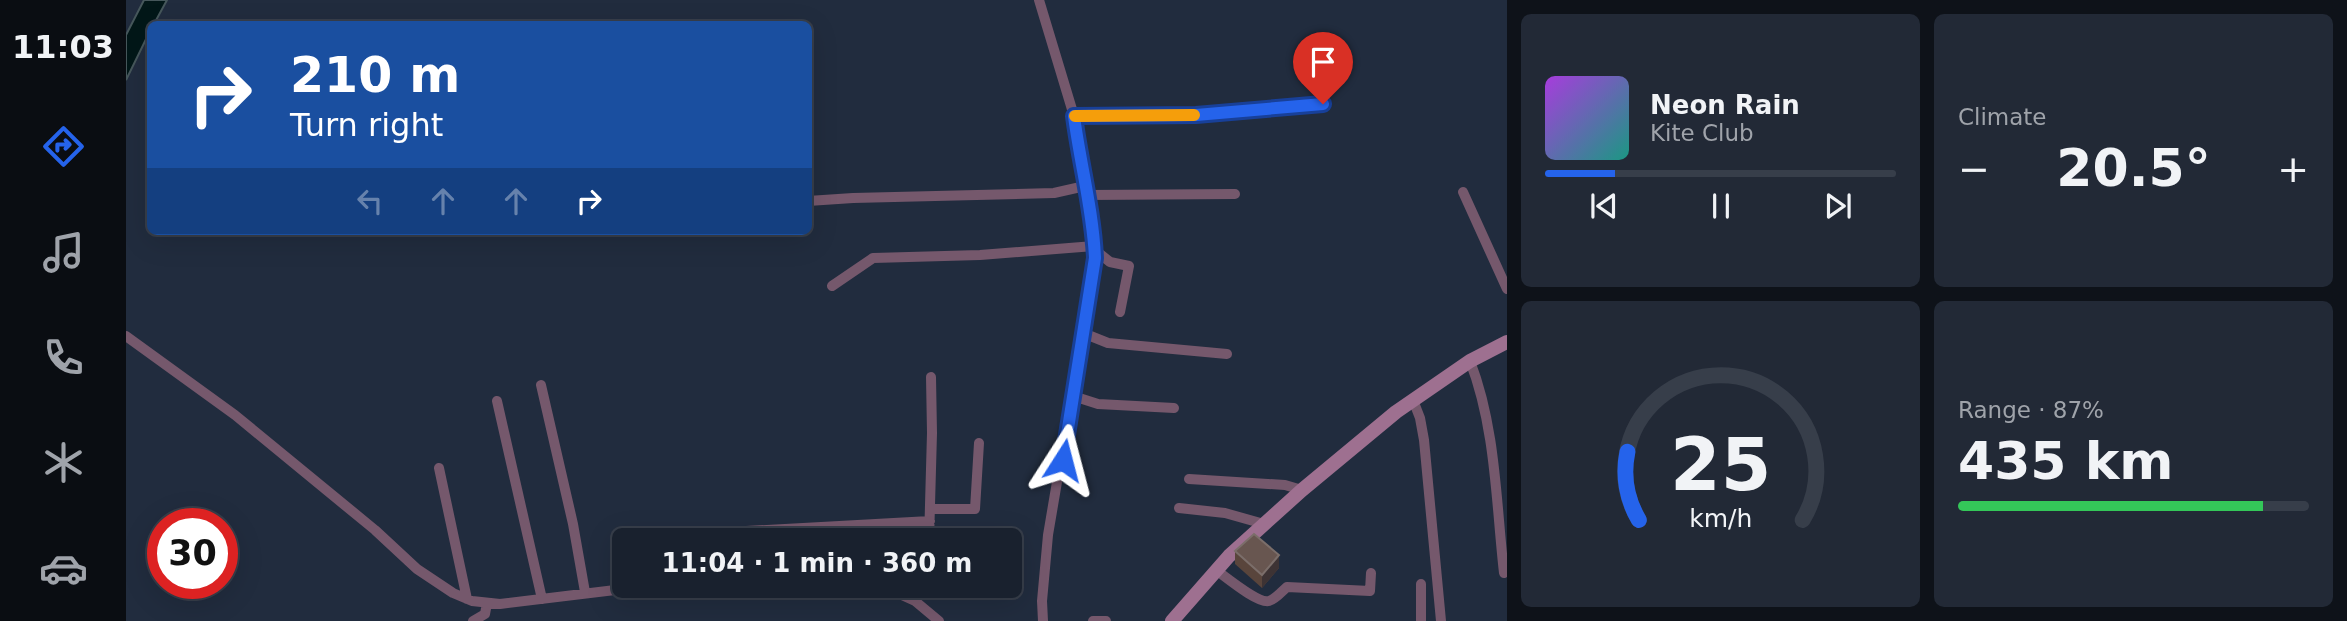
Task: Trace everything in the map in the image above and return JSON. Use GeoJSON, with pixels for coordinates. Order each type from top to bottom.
{"type":"FeatureCollection","features":[{"type":"Feature","properties":{"kind":"main road"},"geometry":{"type":"LineString","coordinates":[[1172,621],[1216,570],[1302,490],[1413,400],[1470,361],[1506,346]]}},
{"type":"Feature","properties":{"kind":"street"},"geometry":{"type":"LineString","coordinates":[[1040,0],[1074,116],[1095,248],[1092,280],[1047,546],[1043,621]]}},
{"type":"Feature","properties":{"kind":"street"},"geometry":{"type":"LineString","coordinates":[[1074,116],[1196,115],[1323,104]]}},
{"type":"Feature","properties":{"kind":"street"},"geometry":{"type":"LineString","coordinates":[[812,201],[1086,190],[1235,194]]}},
{"type":"Feature","properties":{"kind":"street"},"geometry":{"type":"LineString","coordinates":[[1464,192],[1507,289]]}},
{"type":"Feature","properties":{"kind":"street"},"geometry":{"type":"LineString","coordinates":[[832,286],[873,258],[1095,248],[1110,262],[1129,266],[1120,312]]}},
{"type":"Feature","properties":{"kind":"street"},"geometry":{"type":"LineString","coordinates":[[1083,333],[1108,343],[1227,354]]}},
{"type":"Feature","properties":{"kind":"street"},"geometry":{"type":"LineString","coordinates":[[126,336],[235,415],[375,530],[417,569],[453,593],[487,603],[612,589]]}},
{"type":"Feature","properties":{"kind":"street"},"geometry":{"type":"LineString","coordinates":[[1470,361],[1488,420],[1504,573]]}},
{"type":"Feature","properties":{"kind":"street"},"geometry":{"type":"LineString","coordinates":[[930,528],[931,377]]}},
{"type":"Feature","properties":{"kind":"street"},"geometry":{"type":"LineString","coordinates":[[541,385],[573,524],[585,592]]}},
{"type":"Feature","properties":{"kind":"street"},"geometry":{"type":"LineString","coordinates":[[1073,396],[1098,404],[1174,408]]}},
{"type":"Feature","properties":{"kind":"street"},"geometry":{"type":"LineString","coordinates":[[1413,400],[1424,440],[1441,621]]}},
{"type":"Feature","properties":{"kind":"street"},"geometry":{"type":"LineString","coordinates":[[497,401],[542,599]]}},
{"type":"Feature","properties":{"kind":"street"},"geometry":{"type":"LineString","coordinates":[[930,509],[975,509],[979,443]]}},
{"type":"Feature","properties":{"kind":"street"},"geometry":{"type":"LineString","coordinates":[[439,468],[467,599]]}},
{"type":"Feature","properties":{"kind":"street"},"geometry":{"type":"LineString","coordinates":[[1189,479],[1285,485],[1302,490]]}},
{"type":"Feature","properties":{"kind":"street"},"geometry":{"type":"LineString","coordinates":[[1179,508],[1225,513],[1264,524]]}},
{"type":"Feature","properties":{"kind":"street"},"geometry":{"type":"LineString","coordinates":[[802,528],[930,521]]}},
{"type":"Feature","properties":{"kind":"street"},"geometry":{"type":"LineString","coordinates":[[1216,570],[1257,598],[1267,601],[1287,587],[1370,591],[1371,573]]}},
{"type":"Feature","properties":{"kind":"street"},"geometry":{"type":"LineString","coordinates":[[1421,584],[1422,621]]}},
{"type":"Feature","properties":{"kind":"street"},"geometry":{"type":"LineString","coordinates":[[908,598],[939,621]]}},
{"type":"Feature","properties":{"kind":"street"},"geometry":{"type":"LineString","coordinates":[[474,621],[485,614],[487,603]]}},
{"type":"Feature","properties":{"kind":"street"},"geometry":{"type":"LineString","coordinates":[[1093,621],[1106,621]]}},
{"type":"Feature","properties":{"kind":"shaded area"},"geometry":{"type":"Polygon","coordinates":[[[144,0],[167,0],[156,21],[147,21],[147,37],[126,80],[126,35],[144,0]]]}},
{"type":"Feature","properties":{"kind":"building"},"geometry":{"type":"Polygon","coordinates":[[[1254,534],[1279,555],[1262,575],[1235,551],[1254,534]]]}},
{"type":"Feature","properties":{"kind":"slow traffic"},"geometry":{"type":"LineString","coordinates":[[1075,116],[1194,115]]}},
{"type":"Feature","properties":{"kind":"route"},"geometry":{"type":"LineString","coordinates":[[1063,460],[1095,258],[1089,203],[1079,161],[1074,116],[1196,115],[1323,104]]}}]}
